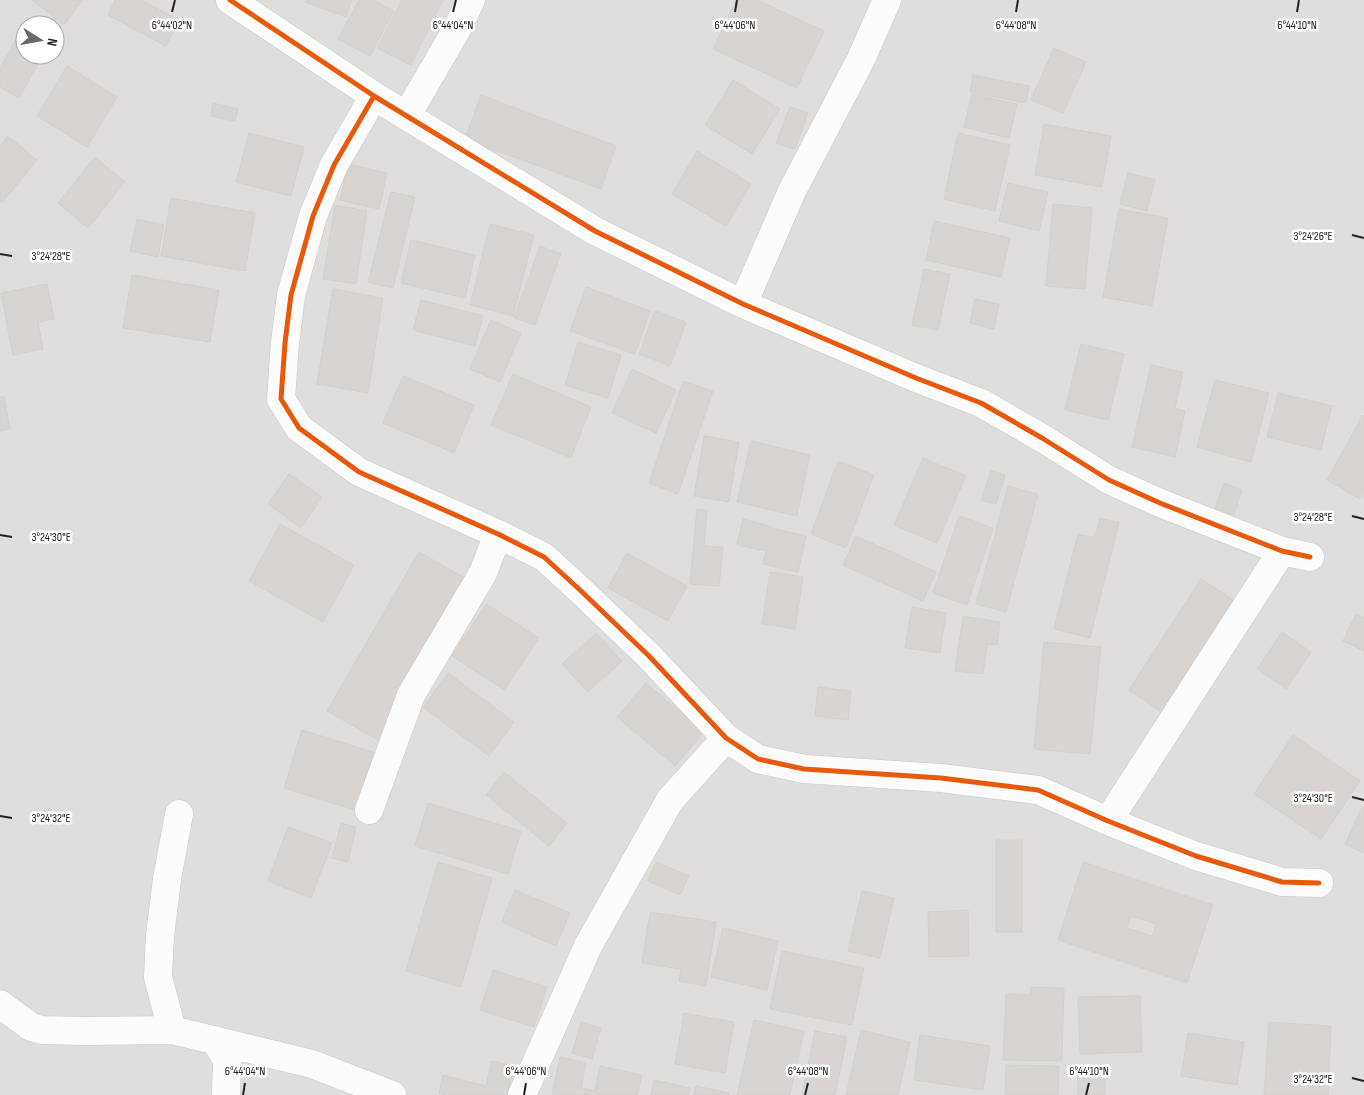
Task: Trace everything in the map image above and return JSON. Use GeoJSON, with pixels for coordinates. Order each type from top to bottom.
{"type":"FeatureCollection","features":[{"type":"Feature","properties":{"kind":"street"},"geometry":{"type":"LineString","coordinates":[[230,0],[374,96],[595,231],[743,304],[981,404],[1042,438],[1109,480],[1160,503],[1282,551],[1310,557]]}},
{"type":"Feature","properties":{"kind":"street"},"geometry":{"type":"LineString","coordinates":[[407,115],[457,29],[471,0]]}},
{"type":"Feature","properties":{"kind":"street"},"geometry":{"type":"LineString","coordinates":[[743,304],[792,191],[862,60],[887,0]]}},
{"type":"Feature","properties":{"kind":"street"},"geometry":{"type":"LineString","coordinates":[[374,96],[334,165],[313,216],[291,295],[281,399],[300,428],[359,472],[498,534],[544,557],[649,656],[726,738],[758,759],[804,769],[941,778],[1038,790],[1108,821],[1196,856],[1282,882],[1319,883]]}},
{"type":"Feature","properties":{"kind":"street"},"geometry":{"type":"LineString","coordinates":[[370,810],[411,695],[483,573],[498,534]]}},
{"type":"Feature","properties":{"kind":"street"},"geometry":{"type":"LineString","coordinates":[[1108,821],[1282,551]]}},
{"type":"Feature","properties":{"kind":"street"},"geometry":{"type":"LineString","coordinates":[[522,1095],[588,946],[670,800],[726,738]]}},
{"type":"Feature","properties":{"kind":"street"},"geometry":{"type":"LineString","coordinates":[[172,1030],[158,977],[160,935],[167,879],[180,814]]}},
{"type":"Feature","properties":{"kind":"street"},"geometry":{"type":"LineString","coordinates":[[0,1004],[31,1027],[42,1030],[172,1030],[312,1064],[392,1095]]}},
{"type":"Feature","properties":{"kind":"street"},"geometry":{"type":"LineString","coordinates":[[215,1040],[227,1060],[226,1095]]}},
{"type":"Feature","properties":{"kind":"shaded area"},"geometry":{"type":"Polygon","coordinates":[[[0,0],[1364,0],[1364,1095],[0,1095],[0,0]]]}},
{"type":"Feature","properties":{"kind":"building"},"geometry":{"type":"Polygon","coordinates":[[[32,0],[83,0],[65,24],[65,15],[51,15],[32,0]]]}},
{"type":"Feature","properties":{"kind":"building"},"geometry":{"type":"Polygon","coordinates":[[[115,0],[140,0],[179,20],[166,46],[108,15],[115,0]]]}},
{"type":"Feature","properties":{"kind":"building"},"geometry":{"type":"Polygon","coordinates":[[[306,0],[352,0],[346,17],[305,2],[306,0]]]}},
{"type":"Feature","properties":{"kind":"building"},"geometry":{"type":"Polygon","coordinates":[[[359,0],[373,0],[394,11],[370,56],[338,39],[359,0]]]}},
{"type":"Feature","properties":{"kind":"building"},"geometry":{"type":"Polygon","coordinates":[[[402,0],[443,0],[411,65],[377,48],[402,0]]]}},
{"type":"Feature","properties":{"kind":"building"},"geometry":{"type":"Polygon","coordinates":[[[736,0],[757,0],[824,31],[797,88],[713,49],[736,0]]]}},
{"type":"Feature","properties":{"kind":"building"},"geometry":{"type":"Polygon","coordinates":[[[15,41],[15,65],[37,65],[19,98],[0,87],[0,68],[15,41]]]}},
{"type":"Feature","properties":{"kind":"building"},"geometry":{"type":"Polygon","coordinates":[[[1054,48],[1086,62],[1063,113],[1031,100],[1054,48]]]}},
{"type":"Feature","properties":{"kind":"building"},"geometry":{"type":"Polygon","coordinates":[[[67,66],[117,97],[87,147],[37,116],[67,66]]]}},
{"type":"Feature","properties":{"kind":"building"},"geometry":{"type":"Polygon","coordinates":[[[973,75],[1029,86],[1026,103],[970,92],[973,75]]]}},
{"type":"Feature","properties":{"kind":"building"},"geometry":{"type":"Polygon","coordinates":[[[733,80],[780,109],[752,154],[705,125],[733,80]]]}},
{"type":"Feature","properties":{"kind":"building"},"geometry":{"type":"Polygon","coordinates":[[[972,94],[1017,104],[1009,138],[964,127],[972,94]]]}},
{"type":"Feature","properties":{"kind":"building"},"geometry":{"type":"Polygon","coordinates":[[[481,95],[616,146],[601,189],[465,139],[481,95]]]}},
{"type":"Feature","properties":{"kind":"building"},"geometry":{"type":"Polygon","coordinates":[[[213,103],[238,109],[235,121],[211,116],[213,103]]]}},
{"type":"Feature","properties":{"kind":"building"},"geometry":{"type":"Polygon","coordinates":[[[790,107],[808,113],[795,149],[776,143],[790,107]]]}},
{"type":"Feature","properties":{"kind":"building"},"geometry":{"type":"Polygon","coordinates":[[[1044,124],[1111,136],[1102,187],[1035,175],[1044,124]]]}},
{"type":"Feature","properties":{"kind":"building"},"geometry":{"type":"Polygon","coordinates":[[[249,133],[304,147],[291,196],[236,182],[249,133]]]}},
{"type":"Feature","properties":{"kind":"building"},"geometry":{"type":"Polygon","coordinates":[[[958,133],[1010,145],[995,211],[944,199],[958,133]]]}},
{"type":"Feature","properties":{"kind":"building"},"geometry":{"type":"Polygon","coordinates":[[[8,136],[37,160],[2,203],[0,202],[0,146],[8,136]]]}},
{"type":"Feature","properties":{"kind":"building"},"geometry":{"type":"Polygon","coordinates":[[[697,151],[751,184],[726,226],[672,194],[697,151]]]}},
{"type":"Feature","properties":{"kind":"building"},"geometry":{"type":"Polygon","coordinates":[[[95,157],[125,182],[88,228],[58,203],[95,157]]]}},
{"type":"Feature","properties":{"kind":"building"},"geometry":{"type":"Polygon","coordinates":[[[348,164],[387,173],[379,209],[340,200],[348,164]]]}},
{"type":"Feature","properties":{"kind":"building"},"geometry":{"type":"Polygon","coordinates":[[[1128,173],[1155,180],[1147,211],[1120,204],[1128,173]]]}},
{"type":"Feature","properties":{"kind":"building"},"geometry":{"type":"Polygon","coordinates":[[[1008,183],[1048,192],[1039,231],[999,221],[1008,183]]]}},
{"type":"Feature","properties":{"kind":"building"},"geometry":{"type":"Polygon","coordinates":[[[391,192],[415,197],[393,288],[368,282],[391,192]]]}},
{"type":"Feature","properties":{"kind":"building"},"geometry":{"type":"Polygon","coordinates":[[[171,198],[255,213],[245,271],[161,256],[171,198]]]}},
{"type":"Feature","properties":{"kind":"building"},"geometry":{"type":"Polygon","coordinates":[[[1053,204],[1092,208],[1085,289],[1046,286],[1053,204]]]}},
{"type":"Feature","properties":{"kind":"building"},"geometry":{"type":"Polygon","coordinates":[[[335,205],[367,211],[356,284],[323,279],[335,205]]]}},
{"type":"Feature","properties":{"kind":"building"},"geometry":{"type":"Polygon","coordinates":[[[1119,209],[1168,218],[1152,306],[1103,297],[1119,209]]]}},
{"type":"Feature","properties":{"kind":"building"},"geometry":{"type":"Polygon","coordinates":[[[137,219],[164,225],[158,257],[130,251],[137,219]]]}},
{"type":"Feature","properties":{"kind":"building"},"geometry":{"type":"Polygon","coordinates":[[[934,221],[1010,238],[1001,277],[926,260],[934,221]]]}},
{"type":"Feature","properties":{"kind":"building"},"geometry":{"type":"Polygon","coordinates":[[[490,224],[534,235],[513,316],[470,305],[490,224]]]}},
{"type":"Feature","properties":{"kind":"building"},"geometry":{"type":"Polygon","coordinates":[[[411,240],[475,255],[465,298],[401,283],[411,240]]]}},
{"type":"Feature","properties":{"kind":"building"},"geometry":{"type":"Polygon","coordinates":[[[540,246],[561,254],[535,325],[514,318],[540,246]]]}},
{"type":"Feature","properties":{"kind":"building"},"geometry":{"type":"Polygon","coordinates":[[[924,269],[950,274],[938,330],[912,325],[924,269]]]}},
{"type":"Feature","properties":{"kind":"building"},"geometry":{"type":"Polygon","coordinates":[[[132,275],[219,290],[210,342],[123,328],[132,275]]]}},
{"type":"Feature","properties":{"kind":"building"},"geometry":{"type":"Polygon","coordinates":[[[47,284],[54,319],[38,322],[43,349],[13,355],[1,293],[47,284]]]}},
{"type":"Feature","properties":{"kind":"building"},"geometry":{"type":"Polygon","coordinates":[[[586,287],[650,311],[635,354],[570,331],[586,287]]]}},
{"type":"Feature","properties":{"kind":"building"},"geometry":{"type":"Polygon","coordinates":[[[333,289],[383,298],[368,393],[317,384],[333,289]]]}},
{"type":"Feature","properties":{"kind":"building"},"geometry":{"type":"Polygon","coordinates":[[[975,299],[999,304],[994,329],[970,323],[975,299]]]}},
{"type":"Feature","properties":{"kind":"building"},"geometry":{"type":"Polygon","coordinates":[[[421,300],[483,316],[475,346],[413,330],[421,300]]]}},
{"type":"Feature","properties":{"kind":"building"},"geometry":{"type":"Polygon","coordinates":[[[655,311],[686,322],[670,366],[639,354],[655,311]]]}},
{"type":"Feature","properties":{"kind":"building"},"geometry":{"type":"Polygon","coordinates":[[[491,320],[521,333],[500,382],[470,369],[491,320]]]}},
{"type":"Feature","properties":{"kind":"building"},"geometry":{"type":"Polygon","coordinates":[[[578,342],[621,355],[608,398],[565,385],[578,342]]]}},
{"type":"Feature","properties":{"kind":"building"},"geometry":{"type":"Polygon","coordinates":[[[1081,344],[1124,354],[1108,420],[1065,410],[1081,344]]]}},
{"type":"Feature","properties":{"kind":"building"},"geometry":{"type":"Polygon","coordinates":[[[1151,365],[1183,372],[1175,408],[1185,411],[1175,457],[1132,447],[1151,365]]]}},
{"type":"Feature","properties":{"kind":"building"},"geometry":{"type":"Polygon","coordinates":[[[632,369],[676,390],[656,433],[612,413],[632,369]]]}},
{"type":"Feature","properties":{"kind":"building"},"geometry":{"type":"Polygon","coordinates":[[[513,374],[591,407],[571,458],[491,425],[513,374]]]}},
{"type":"Feature","properties":{"kind":"building"},"geometry":{"type":"Polygon","coordinates":[[[403,376],[474,405],[454,453],[383,423],[403,376]]]}},
{"type":"Feature","properties":{"kind":"building"},"geometry":{"type":"Polygon","coordinates":[[[1215,380],[1269,393],[1251,462],[1197,447],[1215,380]]]}},
{"type":"Feature","properties":{"kind":"building"},"geometry":{"type":"Polygon","coordinates":[[[683,381],[713,391],[678,494],[649,483],[683,381]]]}},
{"type":"Feature","properties":{"kind":"building"},"geometry":{"type":"Polygon","coordinates":[[[1278,393],[1332,406],[1321,450],[1267,437],[1278,393]]]}},
{"type":"Feature","properties":{"kind":"building"},"geometry":{"type":"Polygon","coordinates":[[[4,396],[10,429],[0,431],[0,397],[4,396]]]}},
{"type":"Feature","properties":{"kind":"building"},"geometry":{"type":"Polygon","coordinates":[[[1363,415],[1364,493],[1360,499],[1327,480],[1363,415]]]}},
{"type":"Feature","properties":{"kind":"building"},"geometry":{"type":"Polygon","coordinates":[[[704,436],[739,442],[729,502],[694,496],[704,436]]]}},
{"type":"Feature","properties":{"kind":"building"},"geometry":{"type":"Polygon","coordinates":[[[751,441],[810,455],[797,516],[737,502],[751,441]]]}},
{"type":"Feature","properties":{"kind":"building"},"geometry":{"type":"Polygon","coordinates":[[[923,458],[966,476],[937,543],[894,525],[923,458]]]}},
{"type":"Feature","properties":{"kind":"building"},"geometry":{"type":"Polygon","coordinates":[[[838,461],[874,475],[846,548],[811,534],[838,461]]]}},
{"type":"Feature","properties":{"kind":"building"},"geometry":{"type":"Polygon","coordinates":[[[991,471],[1005,475],[996,504],[981,500],[991,471]]]}},
{"type":"Feature","properties":{"kind":"building"},"geometry":{"type":"Polygon","coordinates":[[[289,474],[322,497],[301,528],[268,504],[289,474]]]}},
{"type":"Feature","properties":{"kind":"building"},"geometry":{"type":"Polygon","coordinates":[[[1224,483],[1242,490],[1234,515],[1215,509],[1224,483]]]}},
{"type":"Feature","properties":{"kind":"building"},"geometry":{"type":"Polygon","coordinates":[[[1008,486],[1038,494],[1006,612],[976,604],[1008,486]]]}},
{"type":"Feature","properties":{"kind":"building"},"geometry":{"type":"Polygon","coordinates":[[[697,509],[707,510],[704,546],[723,547],[719,586],[690,584],[697,509]]]}},
{"type":"Feature","properties":{"kind":"building"},"geometry":{"type":"Polygon","coordinates":[[[959,516],[993,528],[967,605],[933,593],[959,516]]]}},
{"type":"Feature","properties":{"kind":"building"},"geometry":{"type":"Polygon","coordinates":[[[1100,518],[1119,523],[1090,638],[1054,629],[1078,534],[1095,538],[1100,518]]]}},
{"type":"Feature","properties":{"kind":"building"},"geometry":{"type":"Polygon","coordinates":[[[743,519],[806,536],[798,572],[763,564],[766,551],[737,545],[743,519]]]}},
{"type":"Feature","properties":{"kind":"building"},"geometry":{"type":"Polygon","coordinates":[[[280,524],[354,565],[323,622],[249,581],[280,524]]]}},
{"type":"Feature","properties":{"kind":"building"},"geometry":{"type":"Polygon","coordinates":[[[856,536],[936,572],[923,601],[843,565],[856,536]]]}},
{"type":"Feature","properties":{"kind":"building"},"geometry":{"type":"Polygon","coordinates":[[[419,552],[472,582],[380,741],[327,711],[419,552]]]}},
{"type":"Feature","properties":{"kind":"building"},"geometry":{"type":"Polygon","coordinates":[[[627,553],[687,586],[668,621],[608,588],[627,553]]]}},
{"type":"Feature","properties":{"kind":"building"},"geometry":{"type":"Polygon","coordinates":[[[770,572],[803,577],[795,629],[762,624],[770,572]]]}},
{"type":"Feature","properties":{"kind":"building"},"geometry":{"type":"Polygon","coordinates":[[[1201,579],[1238,603],[1165,714],[1129,690],[1201,579]]]}},
{"type":"Feature","properties":{"kind":"building"},"geometry":{"type":"Polygon","coordinates":[[[486,604],[539,638],[504,690],[452,656],[486,604]]]}},
{"type":"Feature","properties":{"kind":"building"},"geometry":{"type":"Polygon","coordinates":[[[912,607],[946,613],[940,653],[905,648],[912,607]]]}},
{"type":"Feature","properties":{"kind":"building"},"geometry":{"type":"Polygon","coordinates":[[[1356,614],[1364,618],[1364,651],[1343,641],[1356,614]]]}},
{"type":"Feature","properties":{"kind":"building"},"geometry":{"type":"Polygon","coordinates":[[[963,616],[1000,622],[997,645],[987,644],[983,674],[955,671],[963,616]]]}},
{"type":"Feature","properties":{"kind":"building"},"geometry":{"type":"Polygon","coordinates":[[[1282,632],[1311,652],[1286,689],[1257,669],[1282,632]]]}},
{"type":"Feature","properties":{"kind":"building"},"geometry":{"type":"Polygon","coordinates":[[[596,633],[622,661],[588,692],[562,664],[596,633]]]}},
{"type":"Feature","properties":{"kind":"building"},"geometry":{"type":"Polygon","coordinates":[[[1044,642],[1101,647],[1090,754],[1034,749],[1044,642]]]}},
{"type":"Feature","properties":{"kind":"building"},"geometry":{"type":"Polygon","coordinates":[[[448,673],[514,722],[489,756],[423,707],[448,673]]]}},
{"type":"Feature","properties":{"kind":"building"},"geometry":{"type":"Polygon","coordinates":[[[646,683],[704,732],[675,766],[617,717],[646,683]]]}},
{"type":"Feature","properties":{"kind":"building"},"geometry":{"type":"Polygon","coordinates":[[[818,687],[851,691],[848,720],[815,716],[818,687]]]}},
{"type":"Feature","properties":{"kind":"building"},"geometry":{"type":"Polygon","coordinates":[[[302,730],[376,753],[358,811],[284,788],[302,730]]]}},
{"type":"Feature","properties":{"kind":"building"},"geometry":{"type":"Polygon","coordinates":[[[1293,735],[1360,781],[1321,839],[1254,794],[1293,735]]]}},
{"type":"Feature","properties":{"kind":"building"},"geometry":{"type":"Polygon","coordinates":[[[504,772],[567,823],[549,846],[486,795],[504,772]]]}},
{"type":"Feature","properties":{"kind":"building"},"geometry":{"type":"Polygon","coordinates":[[[428,803],[521,831],[508,874],[415,846],[428,803]]]}},
{"type":"Feature","properties":{"kind":"building"},"geometry":{"type":"Polygon","coordinates":[[[1362,808],[1364,809],[1364,853],[1345,844],[1362,808]]]}},
{"type":"Feature","properties":{"kind":"building"},"geometry":{"type":"Polygon","coordinates":[[[341,823],[356,827],[348,862],[332,858],[341,823]]]}},
{"type":"Feature","properties":{"kind":"building"},"geometry":{"type":"Polygon","coordinates":[[[288,827],[332,843],[311,898],[268,881],[288,827]]]}},
{"type":"Feature","properties":{"kind":"building"},"geometry":{"type":"Polygon","coordinates":[[[996,840],[1022,840],[1022,932],[996,932],[996,840]]]}},
{"type":"Feature","properties":{"kind":"building"},"geometry":{"type":"Polygon","coordinates":[[[438,862],[492,878],[461,987],[406,971],[438,862]]]}},
{"type":"Feature","properties":{"kind":"building"},"geometry":{"type":"Polygon","coordinates":[[[656,862],[689,876],[680,895],[648,881],[656,862]]]}},
{"type":"Feature","properties":{"kind":"building"},"geometry":{"type":"Polygon","coordinates":[[[1083,862],[1213,905],[1187,983],[1058,940],[1083,862]],[[1131,916],[1127,928],[1152,936],[1156,924],[1131,916]]]}},
{"type":"Feature","properties":{"kind":"building"},"geometry":{"type":"Polygon","coordinates":[[[515,890],[570,913],[556,946],[502,922],[515,890]]]}},
{"type":"Feature","properties":{"kind":"building"},"geometry":{"type":"Polygon","coordinates":[[[862,891],[894,898],[880,958],[848,951],[862,891]]]}},
{"type":"Feature","properties":{"kind":"building"},"geometry":{"type":"Polygon","coordinates":[[[968,910],[969,956],[929,957],[928,912],[968,910]]]}},
{"type":"Feature","properties":{"kind":"building"},"geometry":{"type":"Polygon","coordinates":[[[650,912],[716,922],[706,986],[679,981],[681,969],[642,963],[650,912]]]}},
{"type":"Feature","properties":{"kind":"building"},"geometry":{"type":"Polygon","coordinates":[[[723,928],[778,941],[767,990],[711,977],[723,928]]]}},
{"type":"Feature","properties":{"kind":"building"},"geometry":{"type":"Polygon","coordinates":[[[782,951],[864,968],[852,1025],[770,1009],[782,951]]]}},
{"type":"Feature","properties":{"kind":"building"},"geometry":{"type":"Polygon","coordinates":[[[493,970],[547,987],[534,1027],[480,1010],[493,970]]]}},
{"type":"Feature","properties":{"kind":"building"},"geometry":{"type":"Polygon","coordinates":[[[1031,987],[1064,988],[1062,1061],[1003,1060],[1006,994],[1030,995],[1031,987]]]}},
{"type":"Feature","properties":{"kind":"building"},"geometry":{"type":"Polygon","coordinates":[[[1140,996],[1142,1052],[1080,1054],[1078,997],[1140,996]]]}},
{"type":"Feature","properties":{"kind":"building"},"geometry":{"type":"Polygon","coordinates":[[[684,1013],[734,1022],[725,1073],[675,1064],[684,1013]]]}},
{"type":"Feature","properties":{"kind":"building"},"geometry":{"type":"Polygon","coordinates":[[[754,1020],[804,1031],[790,1095],[737,1095],[754,1020]]]}},
{"type":"Feature","properties":{"kind":"building"},"geometry":{"type":"Polygon","coordinates":[[[581,1022],[601,1028],[592,1059],[572,1053],[581,1022]]]}},
{"type":"Feature","properties":{"kind":"building"},"geometry":{"type":"Polygon","coordinates":[[[1269,1022],[1331,1026],[1328,1095],[1264,1095],[1269,1022]]]}},
{"type":"Feature","properties":{"kind":"building"},"geometry":{"type":"Polygon","coordinates":[[[861,1030],[910,1042],[898,1095],[846,1095],[861,1030]]]}},
{"type":"Feature","properties":{"kind":"building"},"geometry":{"type":"Polygon","coordinates":[[[815,1031],[847,1037],[835,1095],[802,1095],[815,1031]]]}},
{"type":"Feature","properties":{"kind":"building"},"geometry":{"type":"Polygon","coordinates":[[[1188,1033],[1244,1042],[1237,1085],[1181,1076],[1188,1033]]]}},
{"type":"Feature","properties":{"kind":"building"},"geometry":{"type":"Polygon","coordinates":[[[920,1035],[990,1046],[983,1090],[914,1080],[920,1035]]]}},
{"type":"Feature","properties":{"kind":"building"},"geometry":{"type":"Polygon","coordinates":[[[560,1057],[586,1063],[581,1088],[595,1091],[600,1066],[642,1075],[637,1095],[552,1095],[560,1057]]]}},
{"type":"Feature","properties":{"kind":"building"},"geometry":{"type":"Polygon","coordinates":[[[492,1061],[514,1066],[507,1095],[446,1095],[439,1093],[443,1075],[486,1086],[492,1061]]]}},
{"type":"Feature","properties":{"kind":"building"},"geometry":{"type":"Polygon","coordinates":[[[1006,1065],[1059,1066],[1058,1095],[1005,1095],[1006,1065]]]}},
{"type":"Feature","properties":{"kind":"building"},"geometry":{"type":"Polygon","coordinates":[[[1105,1073],[1105,1095],[1078,1095],[1078,1074],[1105,1073]]]}},
{"type":"Feature","properties":{"kind":"building"},"geometry":{"type":"Polygon","coordinates":[[[654,1080],[690,1088],[688,1095],[651,1095],[654,1080]]]}},
{"type":"Feature","properties":{"kind":"building"},"geometry":{"type":"Polygon","coordinates":[[[696,1086],[729,1093],[729,1095],[694,1095],[696,1086]]]}},
{"type":"Feature","properties":{"kind":"cycle path"},"geometry":{"type":"LineString","coordinates":[[230,0],[374,96],[595,231],[743,304],[916,378],[981,403],[1109,480],[1160,503],[1282,551],[1310,557]]}},
{"type":"Feature","properties":{"kind":"cycle path"},"geometry":{"type":"LineString","coordinates":[[374,96],[334,165],[313,216],[291,295],[281,399],[299,428],[359,472],[498,534],[544,557],[649,656],[726,738],[758,759],[804,769],[941,778],[1038,790],[1108,821],[1196,856],[1282,882],[1319,883]]}}]}
